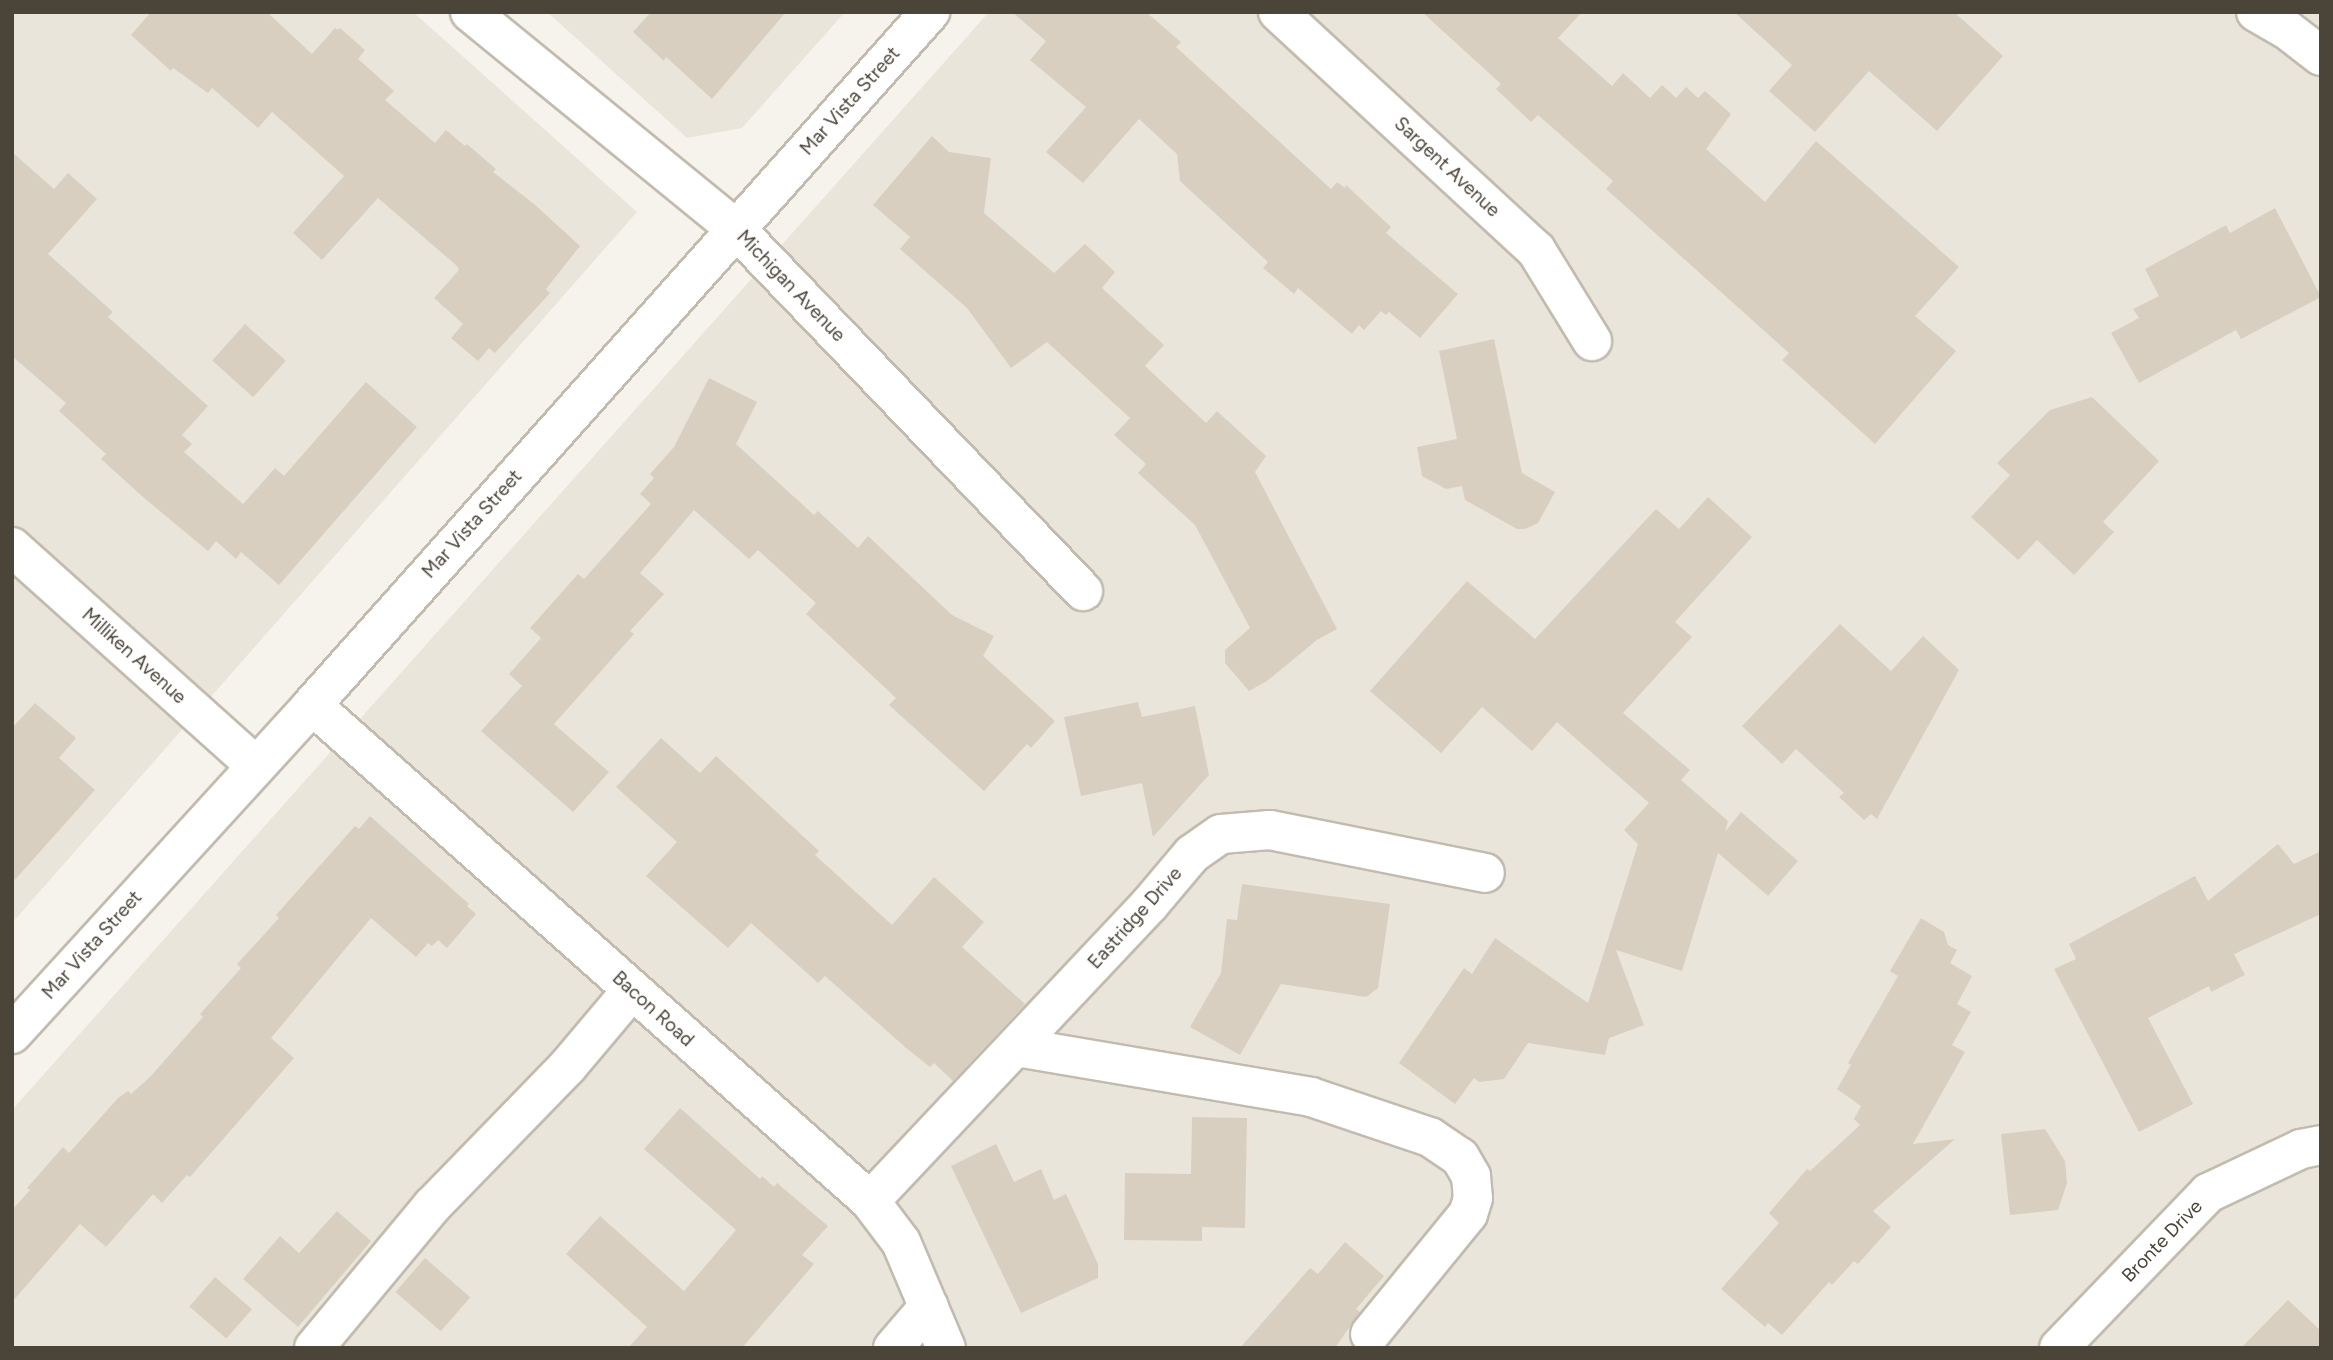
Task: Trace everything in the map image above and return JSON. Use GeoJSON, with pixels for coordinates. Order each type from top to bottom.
{"type":"FeatureCollection","features":[{"type":"Feature","properties":{"kind":"street","name":"Mar Vista Street"},"geometry":{"type":"LineString","coordinates":[[12,1034],[312,705],[930,12]]}},
{"type":"Feature","properties":{"kind":"street","name":"Sargent Avenue"},"geometry":{"type":"LineString","coordinates":[[1279,12],[1536,250],[1592,341]]}},
{"type":"Feature","properties":{"kind":"street"},"geometry":{"type":"LineString","coordinates":[[2256,12],[2286,29],[2321,55]]}},
{"type":"Feature","properties":{"kind":"street","name":"Michigan Avenue"},"geometry":{"type":"LineString","coordinates":[[473,13],[735,228],[1083,591]]}},
{"type":"Feature","properties":{"kind":"street","name":"Milliken Avenue"},"geometry":{"type":"LineString","coordinates":[[12,547],[255,765]]}},
{"type":"Feature","properties":{"kind":"street","name":"Bacon Road"},"geometry":{"type":"LineString","coordinates":[[312,705],[870,1201],[901,1242],[946,1348]]}},
{"type":"Feature","properties":{"kind":"street","name":"Eastridge Drive"},"geometry":{"type":"LineString","coordinates":[[870,1201],[1016,1047],[1192,854],[1221,834],[1270,830],[1485,873]]}},
{"type":"Feature","properties":{"kind":"street"},"geometry":{"type":"LineString","coordinates":[[314,1348],[432,1206],[568,1066],[632,990]]}},
{"type":"Feature","properties":{"kind":"street"},"geometry":{"type":"LineString","coordinates":[[1016,1047],[1311,1097],[1430,1138],[1460,1157],[1471,1176],[1474,1198],[1468,1214],[1370,1334]]}},
{"type":"Feature","properties":{"kind":"street","name":"Bronte Drive"},"geometry":{"type":"LineString","coordinates":[[2059,1348],[2208,1193],[2301,1149],[2321,1145]]}},
{"type":"Feature","properties":{"kind":"street"},"geometry":{"type":"LineString","coordinates":[[893,1348],[929,1306]]}},
{"type":"Feature","properties":{"kind":"shaded area"},"geometry":{"type":"Polygon","coordinates":[[[12,12],[413,12],[637,212],[12,923],[12,12]]]}},
{"type":"Feature","properties":{"kind":"shaded area"},"geometry":{"type":"Polygon","coordinates":[[[547,12],[845,12],[742,128],[687,138],[547,12]]]}},
{"type":"Feature","properties":{"kind":"shaded area"},"geometry":{"type":"Polygon","coordinates":[[[989,12],[2321,12],[2321,1348],[12,1348],[12,1110],[989,12]]]}},
{"type":"Feature","properties":{"kind":"building"},"geometry":{"type":"Polygon","coordinates":[[[151,12],[267,12],[312,54],[335,28],[340,28],[365,50],[358,59],[394,91],[385,100],[435,143],[446,130],[465,146],[467,144],[496,169],[493,172],[534,204],[580,246],[546,289],[550,293],[495,353],[489,348],[478,361],[451,338],[463,324],[434,298],[459,270],[457,266],[378,198],[322,260],[293,233],[344,176],[272,112],[258,128],[212,88],[208,93],[173,68],[171,71],[131,35],[151,12]]]}},
{"type":"Feature","properties":{"kind":"building"},"geometry":{"type":"Polygon","coordinates":[[[651,12],[786,12],[712,99],[666,57],[664,61],[633,32],[651,12]]]}},
{"type":"Feature","properties":{"kind":"building"},"geometry":{"type":"Polygon","coordinates":[[[1012,12],[1146,12],[1181,42],[1176,47],[1331,189],[1337,182],[1345,188],[1346,185],[1391,227],[1386,233],[1458,294],[1420,338],[1389,312],[1386,315],[1381,311],[1364,330],[1359,325],[1352,334],[1298,288],[1294,294],[1263,268],[1268,262],[1180,181],[1177,154],[1139,119],[1083,183],[1046,152],[1086,107],[1030,60],[1046,41],[1012,12]]]}},
{"type":"Feature","properties":{"kind":"building"},"geometry":{"type":"Polygon","coordinates":[[[1422,12],[1582,12],[1558,38],[1612,86],[1623,73],[1650,98],[1662,85],[1676,98],[1686,87],[1698,98],[1705,91],[1731,114],[1706,149],[1765,202],[1816,141],[1959,267],[1915,316],[1956,351],[1875,444],[1782,360],[1789,353],[1606,189],[1613,181],[1538,115],[1531,122],[1496,89],[1501,84],[1422,12]]]}},
{"type":"Feature","properties":{"kind":"building"},"geometry":{"type":"Polygon","coordinates":[[[1734,12],[1954,12],[2003,56],[1937,131],[1869,71],[1815,132],[1769,91],[1792,65],[1734,12]]]}},
{"type":"Feature","properties":{"kind":"building"},"geometry":{"type":"Polygon","coordinates":[[[932,136],[949,152],[991,158],[984,213],[1054,273],[1085,244],[1115,272],[1102,288],[1164,345],[1145,366],[1206,423],[1217,411],[1266,456],[1255,472],[1337,629],[1317,640],[1267,681],[1249,691],[1225,663],[1225,650],[1250,628],[1195,525],[1138,473],[1146,464],[1114,435],[1130,418],[1047,342],[1011,368],[967,308],[900,249],[910,237],[873,205],[932,136]]]}},
{"type":"Feature","properties":{"kind":"building"},"geometry":{"type":"Polygon","coordinates":[[[12,152],[54,189],[68,173],[97,199],[48,254],[113,312],[108,317],[208,406],[182,435],[192,444],[184,452],[243,504],[275,468],[284,476],[366,382],[417,427],[279,585],[241,552],[236,559],[216,541],[208,551],[143,497],[101,459],[106,454],[59,411],[66,403],[12,356],[12,152]]]}},
{"type":"Feature","properties":{"kind":"building"},"geometry":{"type":"Polygon","coordinates":[[[2275,208],[2321,297],[2241,339],[2236,330],[2139,383],[2111,333],[2139,318],[2133,309],[2159,296],[2145,269],[2226,225],[2230,233],[2275,208]]]}},
{"type":"Feature","properties":{"kind":"building"},"geometry":{"type":"Polygon","coordinates":[[[245,324],[286,361],[253,397],[212,360],[245,324]]]}},
{"type":"Feature","properties":{"kind":"building"},"geometry":{"type":"Polygon","coordinates":[[[1494,339],[1522,473],[1555,492],[1538,523],[1525,529],[1517,529],[1465,500],[1462,486],[1446,489],[1422,476],[1417,447],[1457,439],[1439,351],[1494,339]]]}},
{"type":"Feature","properties":{"kind":"building"},"geometry":{"type":"Polygon","coordinates":[[[709,378],[757,402],[736,444],[814,515],[818,511],[858,548],[868,536],[952,615],[994,636],[983,656],[1055,721],[1031,748],[1027,744],[984,791],[889,705],[896,698],[806,614],[816,603],[758,550],[749,559],[694,510],[640,573],[664,594],[630,631],[634,634],[554,724],[609,772],[573,812],[481,731],[522,686],[509,674],[541,638],[530,628],[578,574],[584,579],[651,504],[640,494],[654,478],[650,474],[674,447],[709,378]]]}},
{"type":"Feature","properties":{"kind":"building"},"geometry":{"type":"Polygon","coordinates":[[[2092,397],[2159,461],[2103,522],[2114,532],[2074,575],[2037,540],[2018,560],[1971,517],[2010,475],[1997,463],[2050,410],[2092,397]]]}},
{"type":"Feature","properties":{"kind":"building"},"geometry":{"type":"Polygon","coordinates":[[[1708,497],[1752,537],[1675,622],[1692,637],[1623,713],[1690,770],[1681,780],[1728,821],[1725,832],[1741,812],[1798,861],[1768,896],[1718,853],[1682,971],[1616,950],[1644,1025],[1609,1038],[1605,1055],[1528,1043],[1504,1079],[1479,1082],[1474,1078],[1455,1104],[1399,1063],[1464,968],[1472,974],[1495,938],[1588,1003],[1638,844],[1624,830],[1649,803],[1557,722],[1532,751],[1482,707],[1441,753],[1370,691],[1467,581],[1535,639],[1656,509],[1679,529],[1708,497]]]}},
{"type":"Feature","properties":{"kind":"building"},"geometry":{"type":"Polygon","coordinates":[[[1840,624],[1891,671],[1923,636],[1959,670],[1877,819],[1871,814],[1864,820],[1839,797],[1844,793],[1796,749],[1782,764],[1742,726],[1840,624]]]}},
{"type":"Feature","properties":{"kind":"building"},"geometry":{"type":"Polygon","coordinates":[[[1138,702],[1142,717],[1195,706],[1209,775],[1153,837],[1142,783],[1081,796],[1064,717],[1138,702]]]}},
{"type":"Feature","properties":{"kind":"building"},"geometry":{"type":"Polygon","coordinates":[[[35,703],[76,738],[59,758],[95,790],[12,883],[12,728],[35,703]]]}},
{"type":"Feature","properties":{"kind":"building"},"geometry":{"type":"Polygon","coordinates":[[[661,738],[700,773],[716,756],[819,851],[815,855],[892,925],[934,877],[984,922],[962,947],[1025,1004],[953,1081],[934,1063],[930,1067],[905,1047],[825,976],[818,983],[751,923],[728,948],[646,876],[677,842],[616,787],[661,738]]]}},
{"type":"Feature","properties":{"kind":"building"},"geometry":{"type":"Polygon","coordinates":[[[370,816],[469,904],[467,906],[476,914],[447,948],[438,940],[432,946],[428,943],[416,957],[371,918],[271,1038],[294,1058],[190,1177],[187,1175],[162,1203],[153,1194],[106,1247],[80,1224],[12,1302],[12,1210],[30,1190],[27,1188],[63,1147],[69,1153],[118,1098],[128,1091],[131,1094],[150,1077],[203,1017],[200,1014],[241,968],[237,964],[279,918],[276,915],[355,826],[359,829],[370,816]]]}},
{"type":"Feature","properties":{"kind":"building"},"geometry":{"type":"Polygon","coordinates":[[[2278,844],[2294,864],[2321,851],[2321,914],[2234,954],[2245,975],[2211,992],[2209,986],[2148,1018],[2193,1104],[2139,1132],[2054,969],[2076,959],[2069,944],[2195,876],[2208,901],[2278,844]]]}},
{"type":"Feature","properties":{"kind":"building"},"geometry":{"type":"Polygon","coordinates":[[[1242,884],[1390,904],[1378,988],[1366,997],[1281,984],[1240,1055],[1190,1027],[1221,973],[1227,919],[1237,920],[1242,884]]]}},
{"type":"Feature","properties":{"kind":"building"},"geometry":{"type":"Polygon","coordinates":[[[1921,918],[1944,932],[1948,945],[1957,950],[1950,963],[1972,976],[1957,1004],[1971,1012],[1952,1045],[1965,1052],[1913,1144],[1955,1139],[1873,1211],[1891,1227],[1858,1264],[1854,1261],[1832,1285],[1829,1282],[1782,1335],[1768,1323],[1765,1327],[1721,1289],[1779,1223],[1769,1213],[1807,1169],[1810,1171],[1860,1125],[1854,1119],[1861,1106],[1837,1089],[1851,1065],[1848,1063],[1898,976],[1890,971],[1921,918]]]}},
{"type":"Feature","properties":{"kind":"building"},"geometry":{"type":"Polygon","coordinates":[[[680,1108],[760,1179],[762,1176],[774,1187],[777,1183],[828,1226],[802,1255],[814,1264],[742,1348],[628,1348],[647,1327],[566,1254],[600,1216],[684,1291],[736,1230],[644,1149],[680,1108]]]}},
{"type":"Feature","properties":{"kind":"building"},"geometry":{"type":"Polygon","coordinates":[[[1192,1117],[1247,1118],[1245,1228],[1202,1227],[1202,1241],[1124,1240],[1125,1173],[1191,1174],[1192,1117]]]}},
{"type":"Feature","properties":{"kind":"building"},"geometry":{"type":"Polygon","coordinates":[[[2045,1129],[2065,1161],[2067,1183],[2058,1210],[2010,1215],[2001,1134],[2045,1129]]]}},
{"type":"Feature","properties":{"kind":"building"},"geometry":{"type":"Polygon","coordinates":[[[996,1144],[1014,1182],[1041,1169],[1054,1200],[1066,1194],[1098,1264],[1098,1278],[1021,1313],[951,1166],[996,1144]]]}},
{"type":"Feature","properties":{"kind":"building"},"geometry":{"type":"Polygon","coordinates":[[[337,1211],[371,1241],[298,1327],[243,1279],[280,1236],[299,1253],[337,1211]]]}},
{"type":"Feature","properties":{"kind":"building"},"geometry":{"type":"Polygon","coordinates":[[[1345,1242],[1384,1276],[1356,1309],[1360,1312],[1335,1348],[1240,1348],[1310,1268],[1318,1274],[1345,1242]]]}},
{"type":"Feature","properties":{"kind":"building"},"geometry":{"type":"Polygon","coordinates":[[[425,1258],[470,1297],[441,1331],[395,1292],[425,1258]]]}},
{"type":"Feature","properties":{"kind":"building"},"geometry":{"type":"Polygon","coordinates":[[[215,1277],[252,1309],[226,1339],[189,1306],[215,1277]]]}},
{"type":"Feature","properties":{"kind":"building"},"geometry":{"type":"Polygon","coordinates":[[[2288,1300],[2321,1331],[2321,1348],[2241,1348],[2288,1300]]]}}]}
